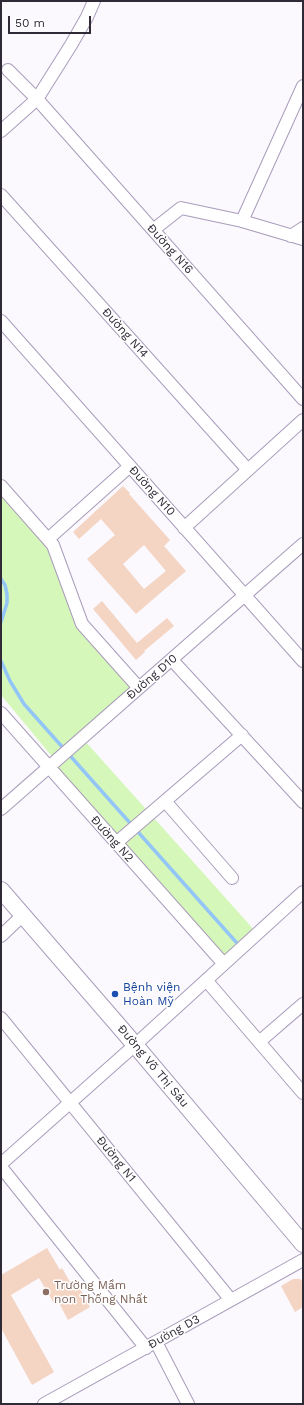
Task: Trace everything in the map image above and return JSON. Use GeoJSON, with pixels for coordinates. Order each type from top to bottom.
{"type":"FeatureCollection","features":[{"type":"Feature","properties":{"kind":"main road","name":"Đường Võ Thị Sáu"},"geometry":{"type":"LineString","coordinates":[[1,890],[135,1045],[303,1244]]}},
{"type":"Feature","properties":{"kind":"street"},"geometry":{"type":"LineString","coordinates":[[1,131],[38,99],[87,17],[94,1]]}},
{"type":"Feature","properties":{"kind":"street","name":"Đường N16"},"geometry":{"type":"LineString","coordinates":[[8,70],[38,99],[303,399]]}},
{"type":"Feature","properties":{"kind":"street"},"geometry":{"type":"LineString","coordinates":[[242,222],[303,86]]}},
{"type":"Feature","properties":{"kind":"street","name":"Đường N14"},"geometry":{"type":"LineString","coordinates":[[1,195],[248,470]]}},
{"type":"Feature","properties":{"kind":"street"},"geometry":{"type":"LineString","coordinates":[[153,230],[181,208],[242,222],[303,239]]}},
{"type":"Feature","properties":{"kind":"street"},"geometry":{"type":"LineString","coordinates":[[290,236],[303,228]]}},
{"type":"Feature","properties":{"kind":"street","name":"Đường N10"},"geometry":{"type":"LineString","coordinates":[[1,321],[303,662]]}},
{"type":"Feature","properties":{"kind":"street"},"geometry":{"type":"LineString","coordinates":[[184,528],[303,420]]}},
{"type":"Feature","properties":{"kind":"street"},"geometry":{"type":"LineString","coordinates":[[48,539],[130,466]]}},
{"type":"Feature","properties":{"kind":"street"},"geometry":{"type":"LineString","coordinates":[[1,486],[53,545],[82,624],[139,688]]}},
{"type":"Feature","properties":{"kind":"street","name":"Đường D10"},"geometry":{"type":"LineString","coordinates":[[1,809],[303,544]]}},
{"type":"Feature","properties":{"kind":"street"},"geometry":{"type":"LineString","coordinates":[[172,660],[303,802]]}},
{"type":"Feature","properties":{"kind":"street","name":"Đường N2"},"geometry":{"type":"LineString","coordinates":[[1,713],[224,964]]}},
{"type":"Feature","properties":{"kind":"street"},"geometry":{"type":"LineString","coordinates":[[116,843],[242,736]]}},
{"type":"Feature","properties":{"kind":"street"},"geometry":{"type":"LineString","coordinates":[[165,801],[232,878]]}},
{"type":"Feature","properties":{"kind":"street"},"geometry":{"type":"LineString","coordinates":[[188,1404],[151,1345],[1,1165],[303,892]]}},
{"type":"Feature","properties":{"kind":"street"},"geometry":{"type":"LineString","coordinates":[[1,936],[23,915]]}},
{"type":"Feature","properties":{"kind":"street"},"geometry":{"type":"LineString","coordinates":[[206,980],[303,1094]]}},
{"type":"Feature","properties":{"kind":"street"},"geometry":{"type":"LineString","coordinates":[[259,1042],[303,1004]]}},
{"type":"Feature","properties":{"kind":"street","name":"Đường N1"},"geometry":{"type":"LineString","coordinates":[[1,1018],[231,1300]]}},
{"type":"Feature","properties":{"kind":"street","name":"Đường D3"},"geometry":{"type":"LineString","coordinates":[[44,1404],[303,1260]]}},
{"type":"Feature","properties":{"kind":"green space"},"geometry":{"type":"Polygon","coordinates":[[[1,492],[49,547],[78,627],[133,688],[54,759],[1,695],[1,492]]]}},
{"type":"Feature","properties":{"kind":"green space"},"geometry":{"type":"Polygon","coordinates":[[[85,741],[256,932],[225,960],[51,771],[85,741]]]}},
{"type":"Feature","properties":{"kind":"building"},"geometry":{"type":"Polygon","coordinates":[[[123,486],[170,540],[164,546],[186,571],[136,614],[87,559],[115,535],[101,519],[79,539],[73,532],[123,486]],[[144,545],[123,564],[144,589],[166,571],[144,545]]]}},
{"type":"Feature","properties":{"kind":"building"},"geometry":{"type":"Polygon","coordinates":[[[102,601],[137,643],[167,618],[174,626],[144,651],[145,652],[136,660],[93,609],[102,601]]]}},
{"type":"Feature","properties":{"kind":"building"},"geometry":{"type":"Polygon","coordinates":[[[47,1248],[60,1270],[62,1268],[75,1291],[80,1288],[90,1307],[68,1320],[59,1303],[55,1305],[39,1278],[11,1295],[54,1372],[32,1385],[1,1328],[1,1275],[47,1248]]]}},
{"type":"Feature","properties":{"kind":"building"},"geometry":{"type":"Polygon","coordinates":[[[293,1279],[300,1279],[303,1282],[303,1307],[295,1312],[281,1286],[293,1279]]]}},
{"type":"Feature","properties":{"kind":"waterway"},"geometry":{"type":"LineString","coordinates":[[1,579],[5,585],[7,594],[7,603],[1,622]]}},
{"type":"Feature","properties":{"kind":"waterway"},"geometry":{"type":"LineString","coordinates":[[1,661],[10,681],[24,704],[236,942]]}},
{"type":"Feature","properties":{"kind":"place","name":"Bệnh viện Hoàn Mỹ"},"geometry":{"type":"Point","coordinates":[115,994]}},
{"type":"Feature","properties":{"kind":"place","name":"Trường Mầm non Thống Nhất"},"geometry":{"type":"Point","coordinates":[46,1292]}}]}
